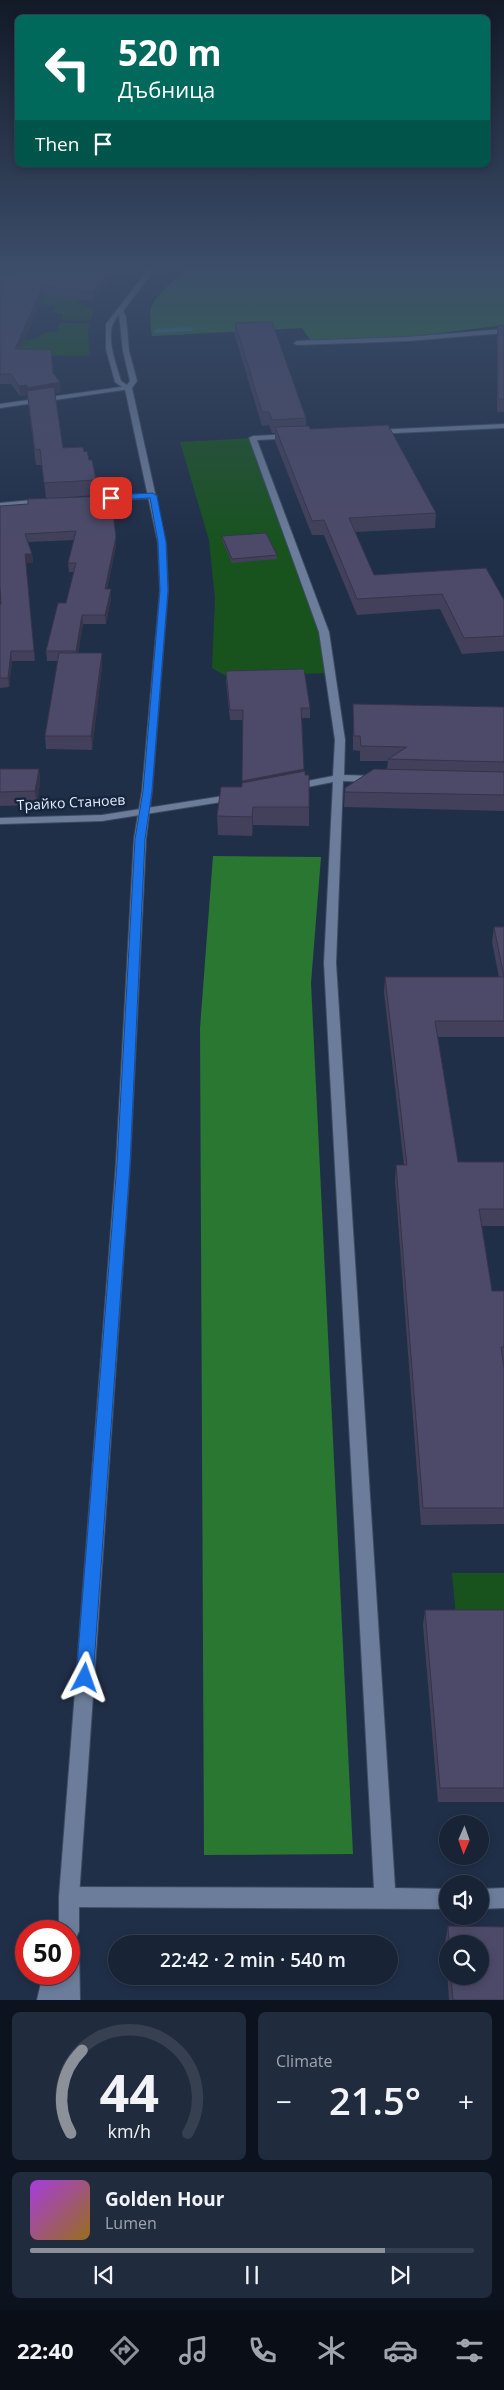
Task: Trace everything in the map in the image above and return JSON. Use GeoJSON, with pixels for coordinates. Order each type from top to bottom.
{"type":"FeatureCollection","features":[{"type":"Feature","properties":{"kind":"street"},"geometry":{"type":"LineString","coordinates":[[69,1920],[69,1896],[123,1164],[140,839],[164,590],[162,542],[153,496],[128,388],[118,382],[113,359]]}},
{"type":"Feature","properties":{"kind":"street"},"geometry":{"type":"LineString","coordinates":[[0,406],[128,388],[134,380],[128,359]]}},
{"type":"Feature","properties":{"kind":"street"},"geometry":{"type":"LineString","coordinates":[[361,433],[504,426]]}},
{"type":"Feature","properties":{"kind":"street"},"geometry":{"type":"LineString","coordinates":[[298,436],[253,438],[324,632],[340,740],[330,963],[385,1899]]}},
{"type":"Feature","properties":{"kind":"street"},"geometry":{"type":"LineString","coordinates":[[83,499],[153,496]]}},
{"type":"Feature","properties":{"kind":"street"},"geometry":{"type":"LineString","coordinates":[[0,505],[55,501]]}},
{"type":"Feature","properties":{"kind":"street"},"geometry":{"type":"LineString","coordinates":[[280,789],[338,778],[388,780]]}},
{"type":"Feature","properties":{"kind":"street","name":"Трайко Станоев"},"geometry":{"type":"LineString","coordinates":[[0,821],[102,818],[252,794]]}},
{"type":"Feature","properties":{"kind":"street"},"geometry":{"type":"LineString","coordinates":[[69,1896],[439,1899]]}},
{"type":"Feature","properties":{"kind":"street"},"geometry":{"type":"LineString","coordinates":[[64,1920],[69,1896]]}},
{"type":"Feature","properties":{"kind":"street"},"geometry":{"type":"LineString","coordinates":[[489,1899],[504,1898]]}},
{"type":"Feature","properties":{"kind":"street"},"geometry":{"type":"LineString","coordinates":[[48,2000],[51,1985]]}},
{"type":"Feature","properties":{"kind":"street"},"geometry":{"type":"LineString","coordinates":[[69,1985],[69,2000]]}},
{"type":"Feature","properties":{"kind":"green space"},"geometry":{"type":"Polygon","coordinates":[[[253,438],[324,632],[331,673],[226,676],[212,668],[215,599],[209,540],[180,442],[253,438]]]}},
{"type":"Feature","properties":{"kind":"green space"},"geometry":{"type":"Polygon","coordinates":[[[213,856],[321,857],[311,983],[353,1854],[204,1855],[200,1028],[213,856]]]}},
{"type":"Feature","properties":{"kind":"green space"},"geometry":{"type":"Polygon","coordinates":[[[452,1573],[504,1573],[504,1617],[456,1617],[452,1573]]]}},
{"type":"Feature","properties":{"kind":"building"},"geometry":{"type":"Polygon","coordinates":[[[0,359],[52,359],[53,373],[60,382],[27,388],[27,385],[19,386],[11,374],[0,374],[0,359]]]}},
{"type":"Feature","properties":{"kind":"building"},"geometry":{"type":"Polygon","coordinates":[[[246,359],[285,359],[306,418],[272,420],[269,412],[262,412],[246,359]]]}},
{"type":"Feature","properties":{"kind":"building"},"geometry":{"type":"Polygon","coordinates":[[[498,359],[504,359],[504,399],[498,399],[498,359]]]}},
{"type":"Feature","properties":{"kind":"building"},"geometry":{"type":"Polygon","coordinates":[[[54,387],[63,448],[83,447],[84,452],[87,451],[89,460],[92,460],[96,480],[44,483],[40,449],[35,450],[27,391],[54,387]]]}},
{"type":"Feature","properties":{"kind":"building"},"geometry":{"type":"Polygon","coordinates":[[[388,425],[436,513],[349,518],[374,575],[486,568],[504,600],[504,636],[464,638],[442,594],[357,599],[324,520],[312,521],[275,427],[309,426],[310,429],[388,425]]]}},
{"type":"Feature","properties":{"kind":"building"},"geometry":{"type":"Polygon","coordinates":[[[111,496],[116,537],[105,589],[111,589],[105,615],[82,615],[76,651],[46,651],[58,603],[66,603],[76,563],[68,563],[76,531],[25,534],[32,554],[25,554],[34,651],[11,651],[8,678],[0,678],[0,506],[28,504],[28,499],[111,496]]]}},
{"type":"Feature","properties":{"kind":"building"},"geometry":{"type":"Polygon","coordinates":[[[266,533],[277,555],[232,559],[222,536],[266,533]]]}},
{"type":"Feature","properties":{"kind":"building"},"geometry":{"type":"Polygon","coordinates":[[[59,653],[102,653],[91,736],[45,736],[59,653]]]}},
{"type":"Feature","properties":{"kind":"building"},"geometry":{"type":"Polygon","coordinates":[[[304,669],[310,708],[301,708],[304,769],[242,781],[243,710],[230,710],[226,671],[304,669]]]}},
{"type":"Feature","properties":{"kind":"building"},"geometry":{"type":"Polygon","coordinates":[[[353,704],[504,707],[504,762],[388,759],[407,747],[361,746],[360,736],[354,736],[353,704]]]}},
{"type":"Feature","properties":{"kind":"building"},"geometry":{"type":"Polygon","coordinates":[[[0,769],[39,769],[35,791],[0,792],[0,769]]]}},
{"type":"Feature","properties":{"kind":"building"},"geometry":{"type":"Polygon","coordinates":[[[374,769],[504,772],[504,795],[345,792],[345,788],[374,769]]]}},
{"type":"Feature","properties":{"kind":"building"},"geometry":{"type":"Polygon","coordinates":[[[305,771],[305,775],[309,775],[309,807],[253,807],[252,817],[217,816],[221,787],[242,787],[242,783],[305,771]]]}},
{"type":"Feature","properties":{"kind":"building"},"geometry":{"type":"Polygon","coordinates":[[[494,927],[504,927],[504,977],[494,927]]]}},
{"type":"Feature","properties":{"kind":"building"},"geometry":{"type":"Polygon","coordinates":[[[385,977],[504,977],[504,1021],[435,1021],[458,1162],[504,1162],[504,1209],[479,1209],[492,1291],[504,1291],[504,1347],[501,1347],[504,1368],[504,1508],[423,1508],[396,1165],[407,1165],[385,977]]]}},
{"type":"Feature","properties":{"kind":"building"},"geometry":{"type":"Polygon","coordinates":[[[425,1610],[504,1610],[504,1788],[440,1788],[425,1610]]]}},
{"type":"Feature","properties":{"kind":"building"},"geometry":{"type":"Polygon","coordinates":[[[448,1926],[504,1927],[504,2000],[453,2000],[452,1985],[489,1985],[489,1935],[448,1935],[448,1926]]]}},
{"type":"Feature","properties":{"kind":"route"},"geometry":{"type":"LineString","coordinates":[[85,1678],[123,1164],[140,839],[148,791],[164,590],[162,542],[153,496],[111,498]]}}]}
